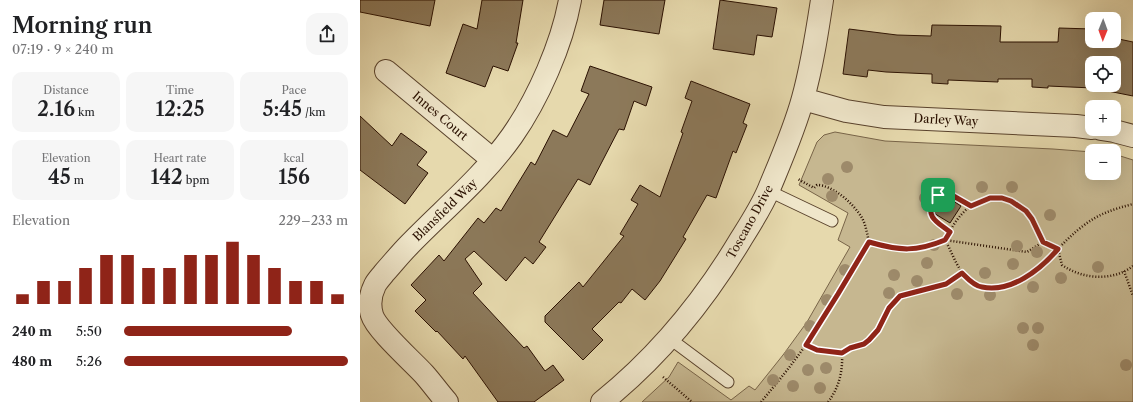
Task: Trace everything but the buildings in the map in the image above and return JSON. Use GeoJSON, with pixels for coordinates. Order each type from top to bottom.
{"type":"FeatureCollection","features":[{"type":"Feature","properties":{"kind":"street","name":"Blansfield Way"},"geometry":{"type":"LineString","coordinates":[[447,402],[425,375],[381,328],[372,316],[370,300],[375,284],[436,217],[472,184],[512,135],[537,94],[556,50],[570,0]]}},
{"type":"Feature","properties":{"kind":"street","name":"Toscano Drive"},"geometry":{"type":"LineString","coordinates":[[602,402],[620,388],[650,360],[690,314],[726,264],[769,190],[803,99],[816,44],[822,0]]}},
{"type":"Feature","properties":{"kind":"street","name":"Innes Court"},"geometry":{"type":"LineString","coordinates":[[386,71],[493,160]]}},
{"type":"Feature","properties":{"kind":"street","name":"Darley Way"},"geometry":{"type":"LineString","coordinates":[[803,99],[846,111],[884,117],[1085,127]]}},
{"type":"Feature","properties":{"kind":"street"},"geometry":{"type":"LineString","coordinates":[[1121,133],[1133,136]]}},
{"type":"Feature","properties":{"kind":"lane"},"geometry":{"type":"LineString","coordinates":[[769,190],[832,221]]}},
{"type":"Feature","properties":{"kind":"lane"},"geometry":{"type":"LineString","coordinates":[[669,338],[728,382]]}},
{"type":"Feature","properties":{"kind":"path"},"geometry":{"type":"LineString","coordinates":[[761,402],[806,345],[869,242],[863,219],[853,206],[839,194],[824,186],[817,185],[814,188],[798,179]]}},
{"type":"Feature","properties":{"kind":"path"},"geometry":{"type":"LineString","coordinates":[[950,232],[930,214],[931,206],[938,195],[944,192],[947,193],[971,206]]}},
{"type":"Feature","properties":{"kind":"path"},"geometry":{"type":"LineString","coordinates":[[945,240],[962,212],[971,206],[990,198],[1002,198],[1011,201],[1026,211],[1032,219],[1043,242],[1058,249]]}},
{"type":"Feature","properties":{"kind":"path"},"geometry":{"type":"LineString","coordinates":[[945,240],[962,273],[971,282],[981,287],[993,288],[1006,286],[1039,268],[1076,231],[1094,218],[1106,212],[1133,204]]}},
{"type":"Feature","properties":{"kind":"path"},"geometry":{"type":"LineString","coordinates":[[869,242],[902,250],[922,248],[945,240],[1027,252],[1043,242]]}},
{"type":"Feature","properties":{"kind":"path"},"geometry":{"type":"LineString","coordinates":[[1058,249],[1062,265],[1071,272],[1098,277],[1112,276],[1133,266]]}},
{"type":"Feature","properties":{"kind":"path"},"geometry":{"type":"LineString","coordinates":[[1124,271],[1133,296]]}},
{"type":"Feature","properties":{"kind":"path"},"geometry":{"type":"LineString","coordinates":[[806,345],[817,350],[842,353],[850,348],[864,344],[874,336],[889,308],[900,296],[946,284],[962,273]]}},
{"type":"Feature","properties":{"kind":"path"},"geometry":{"type":"LineString","coordinates":[[828,402],[839,383],[842,371],[842,353]]}},
{"type":"Feature","properties":{"kind":"path"},"geometry":{"type":"LineString","coordinates":[[663,377],[692,402]]}},
{"type":"Feature","properties":{"kind":"shaded area"},"geometry":{"type":"Polygon","coordinates":[[[835,132],[885,141],[1085,151],[1085,180],[1121,180],[1121,156],[1133,160],[1133,402],[642,402],[669,377],[678,362],[731,400],[749,386],[755,390],[807,322],[850,247],[838,240],[848,213],[799,185],[817,142],[824,135],[835,132]]]}},
{"type":"Feature","properties":{"kind":"route"},"geometry":{"type":"LineString","coordinates":[[944,192],[947,193],[971,206],[979,201],[990,198],[1002,198],[1011,201],[1026,211],[1032,219],[1043,242],[1058,249],[1039,268],[1027,276],[1006,286],[993,288],[981,287],[971,282],[962,273],[946,284],[900,296],[889,308],[874,336],[864,344],[850,348],[842,353],[817,350],[806,345],[869,242],[902,250],[922,248],[945,240],[950,232],[930,214],[931,206],[938,195],[944,192]]}}]}
